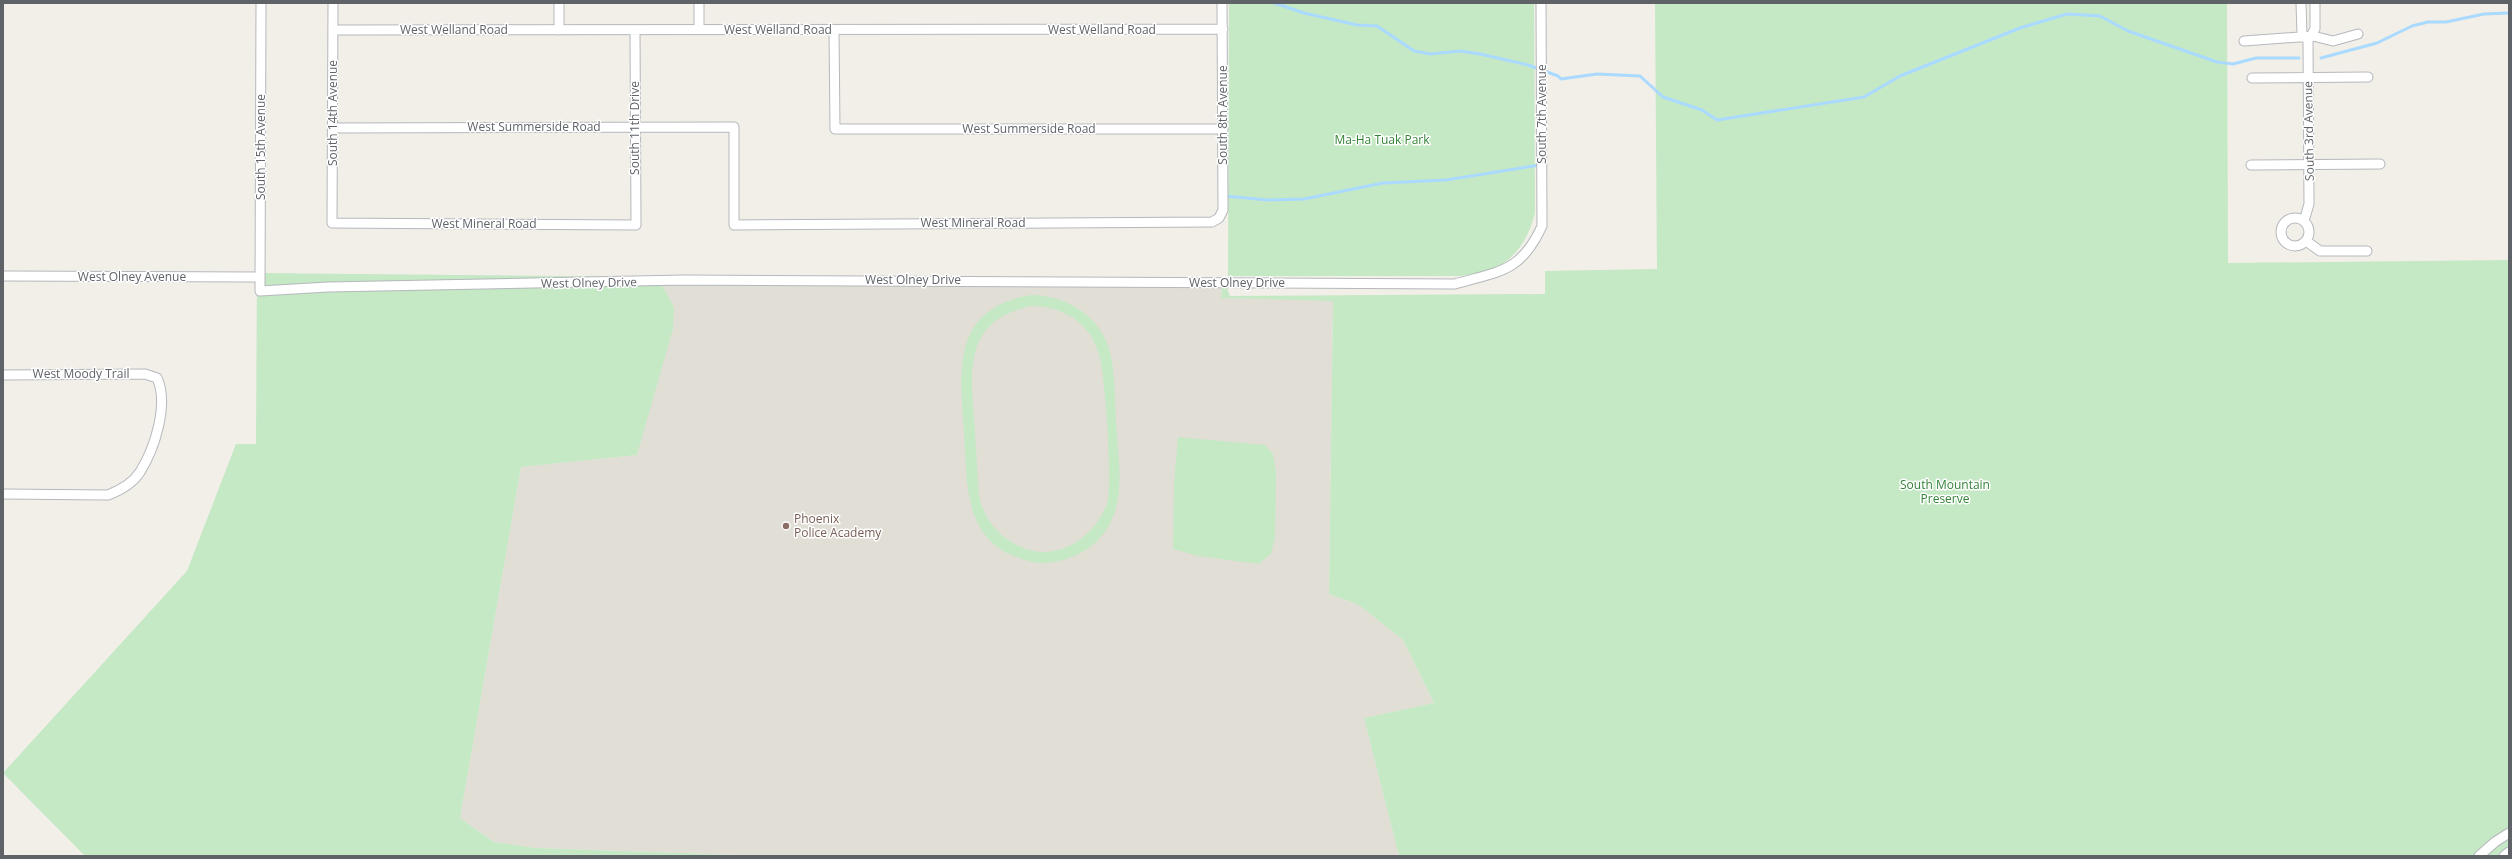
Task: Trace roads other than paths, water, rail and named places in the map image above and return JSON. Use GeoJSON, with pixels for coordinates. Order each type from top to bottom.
{"type":"FeatureCollection","features":[{"type":"Feature","properties":{"kind":"street","name":"South 15th Avenue"},"geometry":{"type":"LineString","coordinates":[[260,291],[261,3]]}},
{"type":"Feature","properties":{"kind":"street","name":"South 14th Avenue"},"geometry":{"type":"LineString","coordinates":[[332,223],[334,128],[333,3]]}},
{"type":"Feature","properties":{"kind":"street"},"geometry":{"type":"LineString","coordinates":[[559,3],[559,30]]}},
{"type":"Feature","properties":{"kind":"street"},"geometry":{"type":"LineString","coordinates":[[699,3],[699,30]]}},
{"type":"Feature","properties":{"kind":"street","name":"South 8th Avenue"},"geometry":{"type":"LineString","coordinates":[[1212,222],[1219,218],[1223,210],[1222,3]]}},
{"type":"Feature","properties":{"kind":"street","name":"South 7th Avenue"},"geometry":{"type":"LineString","coordinates":[[1541,3],[1542,226]]}},
{"type":"Feature","properties":{"kind":"street","name":"South 3rd Avenue"},"geometry":{"type":"LineString","coordinates":[[2301,3],[2301,28],[2309,38]]}},
{"type":"Feature","properties":{"kind":"street","name":"South 3rd Avenue"},"geometry":{"type":"LineString","coordinates":[[2306,241],[2309,231],[2304,221],[2309,204],[2309,38],[2316,29],[2316,3]]}},
{"type":"Feature","properties":{"kind":"street","name":"West Welland Road"},"geometry":{"type":"LineString","coordinates":[[333,30],[1222,30]]}},
{"type":"Feature","properties":{"kind":"street","name":"South 11th Drive"},"geometry":{"type":"LineString","coordinates":[[635,30],[636,225]]}},
{"type":"Feature","properties":{"kind":"street","name":"West Summerside Road"},"geometry":{"type":"LineString","coordinates":[[834,30],[835,129],[1223,129]]}},
{"type":"Feature","properties":{"kind":"street"},"geometry":{"type":"LineString","coordinates":[[2244,41],[2309,38],[2333,41],[2358,34]]}},
{"type":"Feature","properties":{"kind":"street"},"geometry":{"type":"LineString","coordinates":[[2252,78],[2368,77]]}},
{"type":"Feature","properties":{"kind":"street","name":"West Summerside Road"},"geometry":{"type":"LineString","coordinates":[[334,128],[635,126],[734,127],[734,225]]}},
{"type":"Feature","properties":{"kind":"street"},"geometry":{"type":"LineString","coordinates":[[2251,165],[2380,164]]}},
{"type":"Feature","properties":{"kind":"street"},"geometry":{"type":"LineString","coordinates":[[2304,221],[2293,218],[2288,220],[2281,228],[2281,234],[2286,243],[2291,246],[2301,245],[2306,241],[2320,251],[2367,251]]}},
{"type":"Feature","properties":{"kind":"street","name":"West Mineral Road"},"geometry":{"type":"LineString","coordinates":[[734,225],[1212,222]]}},
{"type":"Feature","properties":{"kind":"street","name":"West Mineral Road"},"geometry":{"type":"LineString","coordinates":[[332,223],[636,225]]}},
{"type":"Feature","properties":{"kind":"street","name":"West Olney Drive"},"geometry":{"type":"LineString","coordinates":[[260,291],[328,287],[684,280],[1455,284],[1508,269],[1532,248],[1542,226]]}},
{"type":"Feature","properties":{"kind":"street","name":"West Olney Avenue"},"geometry":{"type":"LineString","coordinates":[[3,276],[260,277]]}},
{"type":"Feature","properties":{"kind":"street","name":"West Moody Trail"},"geometry":{"type":"LineString","coordinates":[[3,375],[145,374],[157,378],[162,388],[161,419],[140,472],[129,484],[108,495],[3,494]]}},
{"type":"Feature","properties":{"kind":"street"},"geometry":{"type":"LineString","coordinates":[[2479,856],[2495,842],[2509,834]]}},
{"type":"Feature","properties":{"kind":"street"},"geometry":{"type":"LineString","coordinates":[[2504,856],[2509,852]]}},
{"type":"Feature","properties":{"kind":"waterway"},"geometry":{"type":"LineString","coordinates":[[1274,3],[1304,13],[1357,25],[1377,26],[1414,51],[1430,54],[1460,51],[1480,54],[1528,65],[1558,76],[1561,79],[1597,74],[1640,76],[1663,97],[1702,110],[1717,120],[1864,97],[1900,76],[2020,28],[2067,14],[2100,16],[2128,31],[2217,62],[2233,64],[2256,58],[2299,58]]}},
{"type":"Feature","properties":{"kind":"waterway"},"geometry":{"type":"LineString","coordinates":[[2321,58],[2377,43],[2412,26],[2428,22],[2446,22],[2484,14],[2509,13]]}},
{"type":"Feature","properties":{"kind":"waterway"},"geometry":{"type":"LineString","coordinates":[[1225,196],[1268,200],[1304,199],[1383,183],[1446,180],[1540,165]]}},
{"type":"Feature","properties":{"kind":"place","name":"Phoenix Police Academy"},"geometry":{"type":"Point","coordinates":[786,526]}},
{"type":"Feature","properties":{"kind":"park label","name":"Ma-Ha Tuak Park"},"geometry":{"type":"Point","coordinates":[1382,140]}},
{"type":"Feature","properties":{"kind":"park label","name":"South Mountain Preserve"},"geometry":{"type":"Point","coordinates":[1945,492]}}]}
